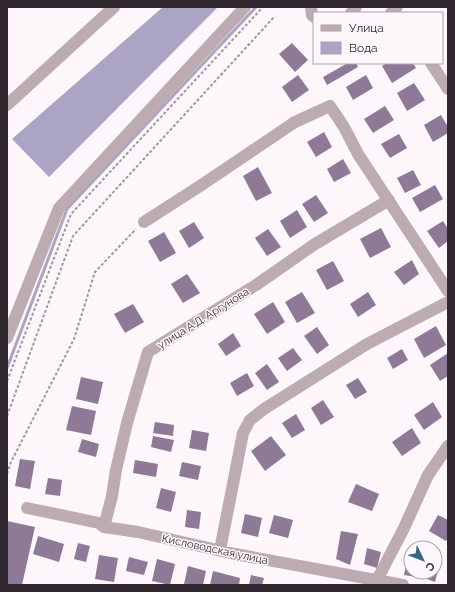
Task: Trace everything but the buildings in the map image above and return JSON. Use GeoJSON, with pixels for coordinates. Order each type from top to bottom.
{"type":"FeatureCollection","features":[{"type":"Feature","properties":{"kind":"street"},"geometry":{"type":"LineString","coordinates":[[7,105],[114,7]]}},
{"type":"Feature","properties":{"kind":"street"},"geometry":{"type":"LineString","coordinates":[[7,338],[60,208],[245,7]]}},
{"type":"Feature","properties":{"kind":"street"},"geometry":{"type":"LineString","coordinates":[[433,64],[448,89]]}},
{"type":"Feature","properties":{"kind":"street"},"geometry":{"type":"LineString","coordinates":[[144,222],[295,122],[330,106],[344,127],[358,154],[448,291]]}},
{"type":"Feature","properties":{"kind":"street","name":"улица А.Д. Аргунова"},"geometry":{"type":"LineString","coordinates":[[104,527],[127,423],[148,352],[256,285],[315,244],[389,200]]}},
{"type":"Feature","properties":{"kind":"street"},"geometry":{"type":"LineString","coordinates":[[220,550],[242,433],[250,420],[264,409],[367,344],[448,302]]}},
{"type":"Feature","properties":{"kind":"street"},"geometry":{"type":"LineString","coordinates":[[377,583],[428,475],[448,446]]}},
{"type":"Feature","properties":{"kind":"street","name":"Кисловодская улица"},"geometry":{"type":"LineString","coordinates":[[27,508],[99,524],[104,527],[138,532],[377,583],[404,585]]}},
{"type":"Feature","properties":{"kind":"path"},"geometry":{"type":"LineString","coordinates":[[7,381],[71,214],[263,7]]}},
{"type":"Feature","properties":{"kind":"path"},"geometry":{"type":"LineString","coordinates":[[7,416],[73,236],[275,16]]}},
{"type":"Feature","properties":{"kind":"path"},"geometry":{"type":"LineString","coordinates":[[7,474],[11,462],[74,339],[95,272],[144,222]]}},
{"type":"Feature","properties":{"kind":"water"},"geometry":{"type":"Polygon","coordinates":[[[163,7],[218,7],[49,177],[12,139],[163,7]]]}},
{"type":"Feature","properties":{"kind":"waterway"},"geometry":{"type":"LineString","coordinates":[[7,368],[67,209],[256,7]]}}]}
